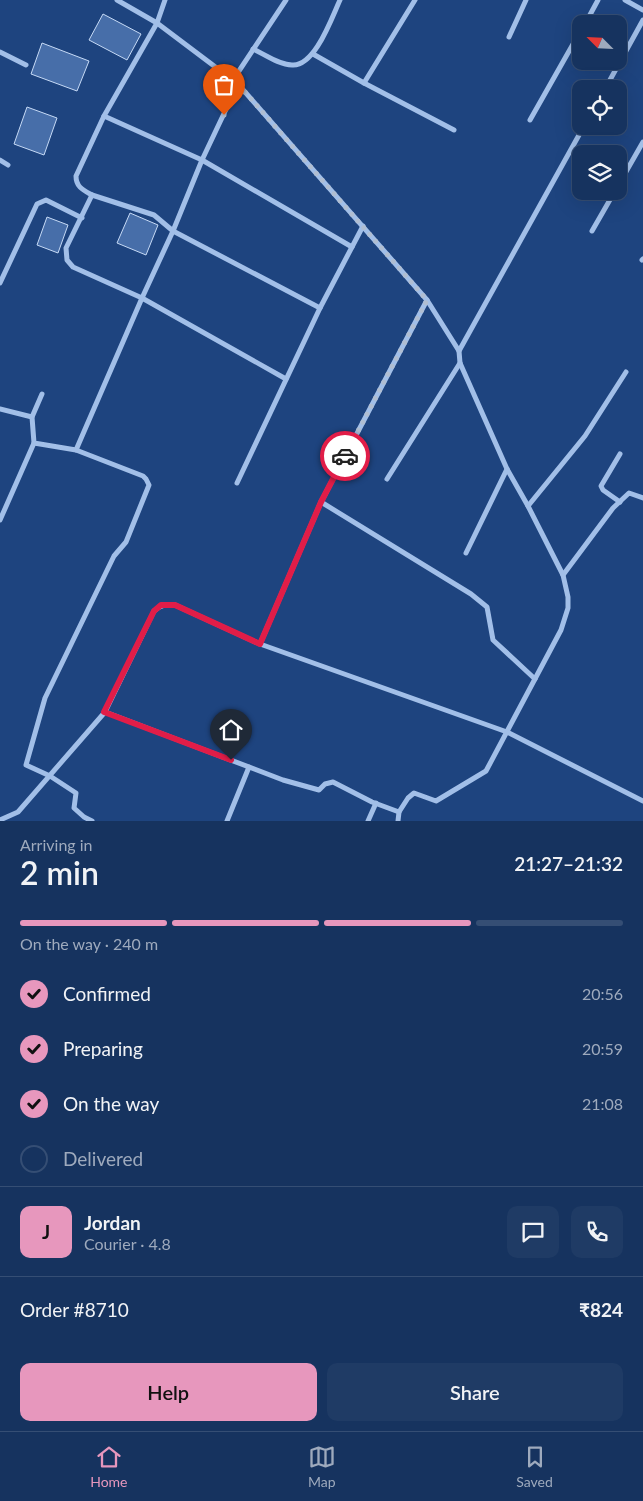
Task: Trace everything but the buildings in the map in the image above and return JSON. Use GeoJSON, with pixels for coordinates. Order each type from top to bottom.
{"type":"FeatureCollection","features":[{"type":"Feature","properties":{"kind":"street"},"geometry":{"type":"LineString","coordinates":[[117,0],[157,23],[238,84],[427,300],[459,351],[460,363],[506,469],[528,506],[563,575],[568,597],[568,608],[561,630],[486,772],[436,801],[414,793],[408,798],[399,812],[398,821]]}},
{"type":"Feature","properties":{"kind":"street"},"geometry":{"type":"LineString","coordinates":[[165,0],[157,23],[104,116],[76,176],[76,184],[92,195],[154,215],[173,231],[320,308]]}},
{"type":"Feature","properties":{"kind":"street"},"geometry":{"type":"LineString","coordinates":[[233,80],[286,0]]}},
{"type":"Feature","properties":{"kind":"street"},"geometry":{"type":"LineString","coordinates":[[253,49],[292,66],[302,64],[313,54],[340,0]]}},
{"type":"Feature","properties":{"kind":"street"},"geometry":{"type":"LineString","coordinates":[[364,83],[415,0]]}},
{"type":"Feature","properties":{"kind":"street"},"geometry":{"type":"LineString","coordinates":[[509,37],[526,0]]}},
{"type":"Feature","properties":{"kind":"street"},"geometry":{"type":"LineString","coordinates":[[590,15],[598,0]]}},
{"type":"Feature","properties":{"kind":"street"},"geometry":{"type":"LineString","coordinates":[[625,0],[643,10]]}},
{"type":"Feature","properties":{"kind":"street"},"geometry":{"type":"LineString","coordinates":[[610,80],[643,20]]}},
{"type":"Feature","properties":{"kind":"street"},"geometry":{"type":"LineString","coordinates":[[530,120],[572,46]]}},
{"type":"Feature","properties":{"kind":"street"},"geometry":{"type":"LineString","coordinates":[[0,52],[26,65]]}},
{"type":"Feature","properties":{"kind":"street"},"geometry":{"type":"LineString","coordinates":[[313,54],[454,130]]}},
{"type":"Feature","properties":{"kind":"street"},"geometry":{"type":"LineString","coordinates":[[76,450],[173,231],[202,160],[238,84]]}},
{"type":"Feature","properties":{"kind":"street"},"geometry":{"type":"LineString","coordinates":[[104,116],[202,160],[352,247]]}},
{"type":"Feature","properties":{"kind":"street"},"geometry":{"type":"LineString","coordinates":[[459,351],[579,135]]}},
{"type":"Feature","properties":{"kind":"street"},"geometry":{"type":"LineString","coordinates":[[627,170],[643,142]]}},
{"type":"Feature","properties":{"kind":"street"},"geometry":{"type":"LineString","coordinates":[[0,160],[8,165]]}},
{"type":"Feature","properties":{"kind":"street"},"geometry":{"type":"LineString","coordinates":[[92,195],[66,248],[67,260],[73,268],[142,298],[286,379]]}},
{"type":"Feature","properties":{"kind":"street"},"geometry":{"type":"LineString","coordinates":[[0,283],[37,204],[46,200],[82,218]]}},
{"type":"Feature","properties":{"kind":"street"},"geometry":{"type":"LineString","coordinates":[[592,231],[609,200]]}},
{"type":"Feature","properties":{"kind":"street"},"geometry":{"type":"LineString","coordinates":[[237,483],[320,308],[363,226]]}},
{"type":"Feature","properties":{"kind":"street"},"geometry":{"type":"LineString","coordinates":[[260,644],[321,502],[427,300]]}},
{"type":"Feature","properties":{"kind":"street"},"geometry":{"type":"LineString","coordinates":[[387,479],[460,363]]}},
{"type":"Feature","properties":{"kind":"street"},"geometry":{"type":"LineString","coordinates":[[528,506],[585,436],[626,372]]}},
{"type":"Feature","properties":{"kind":"street"},"geometry":{"type":"LineString","coordinates":[[0,520],[34,443],[32,417],[42,394]]}},
{"type":"Feature","properties":{"kind":"street"},"geometry":{"type":"LineString","coordinates":[[0,409],[32,417]]}},
{"type":"Feature","properties":{"kind":"street"},"geometry":{"type":"LineString","coordinates":[[34,443],[76,450],[143,476],[149,485],[126,542],[114,556],[44,698],[26,765],[50,776],[76,793],[74,808],[92,821]]}},
{"type":"Feature","properties":{"kind":"street"},"geometry":{"type":"LineString","coordinates":[[620,454],[601,486],[603,490],[620,502]]}},
{"type":"Feature","properties":{"kind":"street"},"geometry":{"type":"LineString","coordinates":[[466,552],[506,469]]}},
{"type":"Feature","properties":{"kind":"street"},"geometry":{"type":"LineString","coordinates":[[563,575],[608,514],[629,493],[643,498]]}},
{"type":"Feature","properties":{"kind":"street"},"geometry":{"type":"LineString","coordinates":[[321,502],[471,594],[487,607],[493,640],[535,679]]}},
{"type":"Feature","properties":{"kind":"street"},"geometry":{"type":"LineString","coordinates":[[0,820],[18,812],[104,712],[154,611],[161,605],[175,605],[260,644],[507,732],[643,799]]}},
{"type":"Feature","properties":{"kind":"street"},"geometry":{"type":"LineString","coordinates":[[104,712],[283,780],[319,790],[325,784],[333,782],[399,812]]}},
{"type":"Feature","properties":{"kind":"street"},"geometry":{"type":"LineString","coordinates":[[227,821],[249,767]]}},
{"type":"Feature","properties":{"kind":"street"},"geometry":{"type":"LineString","coordinates":[[368,821],[376,803]]}},
{"type":"Feature","properties":{"kind":"way so far"},"geometry":{"type":"LineString","coordinates":[[224,115],[238,84],[427,300],[345,456]]}},
{"type":"Feature","properties":{"kind":"route"},"geometry":{"type":"LineString","coordinates":[[231,760],[104,712],[154,611],[161,605],[175,605],[260,644],[321,502],[345,456]]}}]}
